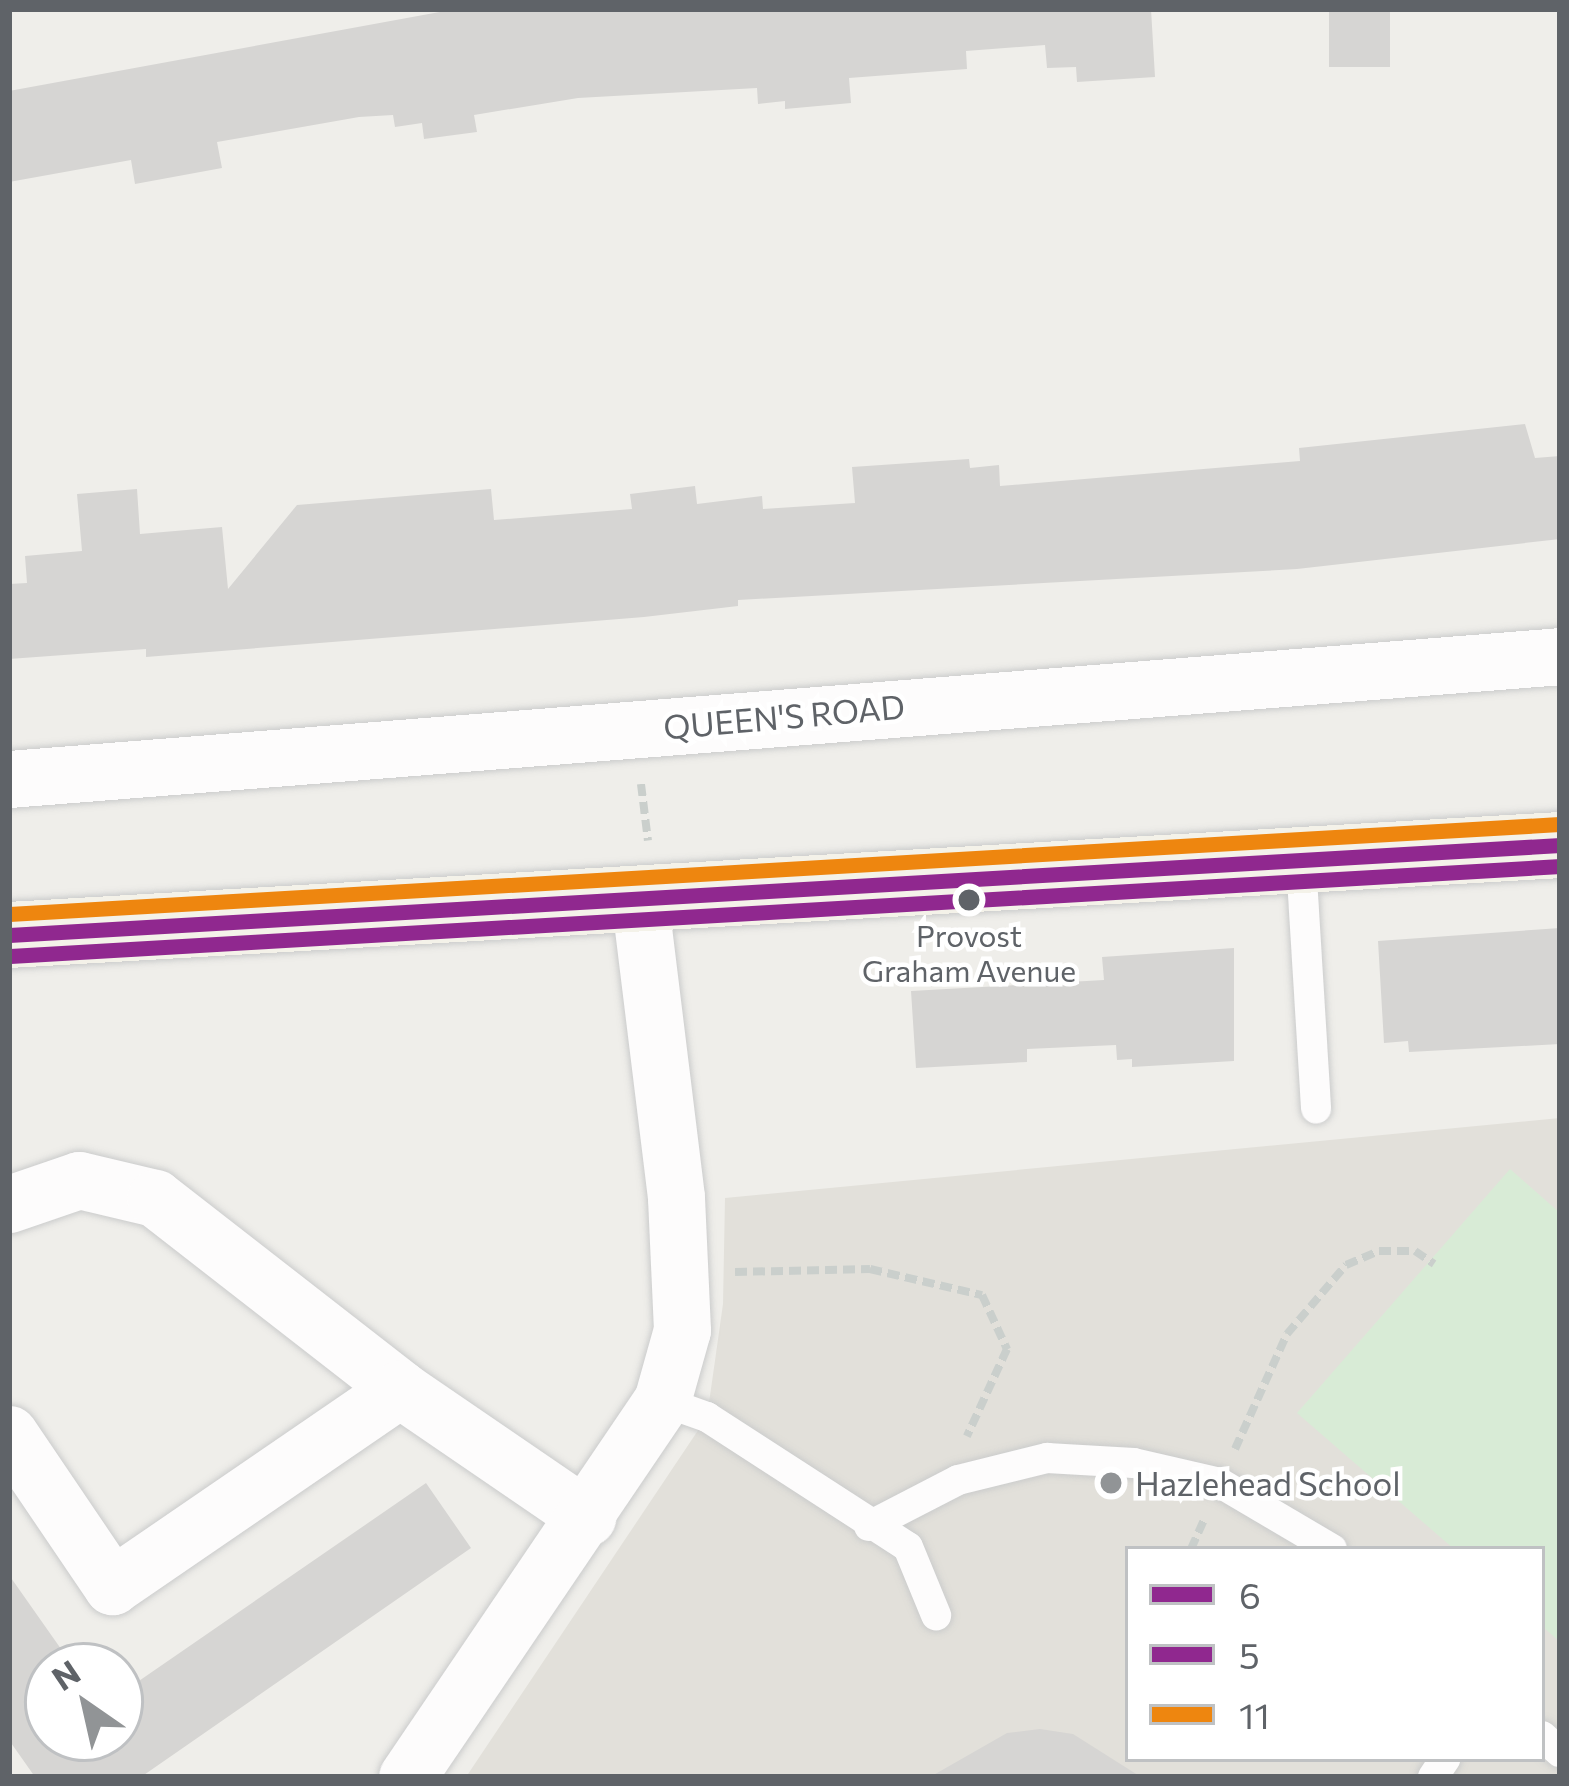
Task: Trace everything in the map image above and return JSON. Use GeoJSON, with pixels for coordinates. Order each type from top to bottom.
{"type":"FeatureCollection","features":[{"type":"Feature","properties":{"kind":"main road"},"geometry":{"type":"LineString","coordinates":[[9,935],[1560,845]]}},
{"type":"Feature","properties":{"kind":"street","name":"QUEEN'S ROAD"},"geometry":{"type":"LineString","coordinates":[[9,779],[1560,656]]}},
{"type":"Feature","properties":{"kind":"street"},"geometry":{"type":"LineString","coordinates":[[407,1777],[662,1401],[682,1330],[646,897]]}},
{"type":"Feature","properties":{"kind":"street"},"geometry":{"type":"LineString","coordinates":[[9,1204],[79,1180],[155,1198],[400,1388],[587,1517]]}},
{"type":"Feature","properties":{"kind":"street"},"geometry":{"type":"LineString","coordinates":[[9,1434],[112,1586],[400,1388]]}},
{"type":"Feature","properties":{"kind":"lane"},"geometry":{"type":"LineString","coordinates":[[1301,862],[1316,1109]]}},
{"type":"Feature","properties":{"kind":"lane"},"geometry":{"type":"LineString","coordinates":[[662,1401],[707,1417],[908,1547],[936,1615]]}},
{"type":"Feature","properties":{"kind":"lane"},"geometry":{"type":"LineString","coordinates":[[869,1526],[958,1480],[1047,1458],[1134,1462],[1220,1483],[1327,1546]]}},
{"type":"Feature","properties":{"kind":"path"},"geometry":{"type":"LineString","coordinates":[[634,729],[646,897]]}},
{"type":"Feature","properties":{"kind":"path"},"geometry":{"type":"LineString","coordinates":[[1192,1546],[1286,1334],[1346,1265],[1378,1250],[1415,1252],[1434,1264]]}},
{"type":"Feature","properties":{"kind":"path"},"geometry":{"type":"LineString","coordinates":[[679,1274],[870,1269],[982,1295],[1006,1349],[955,1462],[958,1480]]}},
{"type":"Feature","properties":{"kind":"shaded area","name":"Hazlehead School"},"geometry":{"type":"Polygon","coordinates":[[[1560,1118],[1560,1777],[466,1777],[707,1417],[723,1304],[725,1198],[1560,1118]]]}},
{"type":"Feature","properties":{"kind":"green space"},"geometry":{"type":"Polygon","coordinates":[[[1510,1169],[1560,1213],[1560,1642],[1545,1629],[1545,1546],[1451,1546],[1297,1413],[1510,1169]]]}},
{"type":"Feature","properties":{"kind":"building"},"geometry":{"type":"Polygon","coordinates":[[[456,9],[1151,9],[1155,77],[1077,82],[1076,67],[1047,68],[1045,45],[966,51],[967,69],[849,78],[851,103],[785,109],[785,101],[758,104],[757,88],[578,98],[474,115],[477,132],[424,139],[422,123],[395,127],[393,115],[359,117],[217,142],[222,168],[135,184],[131,160],[9,182],[9,91],[456,9]]]}},
{"type":"Feature","properties":{"kind":"building"},"geometry":{"type":"Polygon","coordinates":[[[1329,9],[1390,9],[1390,67],[1329,67],[1329,9]]]}},
{"type":"Feature","properties":{"kind":"building"},"geometry":{"type":"Polygon","coordinates":[[[1525,424],[1535,458],[1560,456],[1560,539],[1297,569],[738,600],[738,606],[644,617],[146,657],[146,649],[9,659],[9,584],[27,583],[25,556],[82,551],[77,494],[137,489],[140,534],[222,527],[228,589],[297,505],[491,489],[494,520],[632,509],[630,494],[695,486],[697,504],[762,496],[763,509],[855,503],[852,467],[969,459],[970,468],[999,465],[1000,486],[1300,461],[1299,448],[1525,424]]]}},
{"type":"Feature","properties":{"kind":"building"},"geometry":{"type":"Polygon","coordinates":[[[1560,928],[1560,1044],[1409,1052],[1408,1041],[1384,1043],[1378,941],[1560,928]]]}},
{"type":"Feature","properties":{"kind":"building"},"geometry":{"type":"Polygon","coordinates":[[[1234,948],[1234,1061],[1132,1067],[1132,1059],[1117,1060],[1116,1045],[1027,1049],[1027,1062],[916,1068],[911,991],[1104,980],[1102,957],[1234,948]]]}},
{"type":"Feature","properties":{"kind":"building"},"geometry":{"type":"Polygon","coordinates":[[[426,1483],[471,1548],[141,1777],[35,1777],[24,1762],[144,1762],[144,1677],[426,1483]]]}},
{"type":"Feature","properties":{"kind":"building"},"geometry":{"type":"Polygon","coordinates":[[[9,1575],[56,1642],[24,1642],[24,1761],[9,1740],[9,1575]]]}},
{"type":"Feature","properties":{"kind":"building"},"geometry":{"type":"Polygon","coordinates":[[[1040,1729],[1073,1734],[1141,1777],[930,1777],[1007,1733],[1040,1729]]]}},
{"type":"Feature","properties":{"kind":"transit line","name":"11"},"geometry":{"type":"LineString","coordinates":[[9,914],[1559,824]]}},
{"type":"Feature","properties":{"kind":"transit line","name":"6"},"geometry":{"type":"LineString","coordinates":[[9,935],[1560,845]]}},
{"type":"Feature","properties":{"kind":"transit line","name":"5"},"geometry":{"type":"LineString","coordinates":[[10,956],[1560,866]]}},
{"type":"Feature","properties":{"kind":"place","name":"Provost Graham Avenue"},"geometry":{"type":"Point","coordinates":[969,900]}},
{"type":"Feature","properties":{"kind":"place","name":"Hazlehead School"},"geometry":{"type":"Point","coordinates":[1111,1483]}}]}
